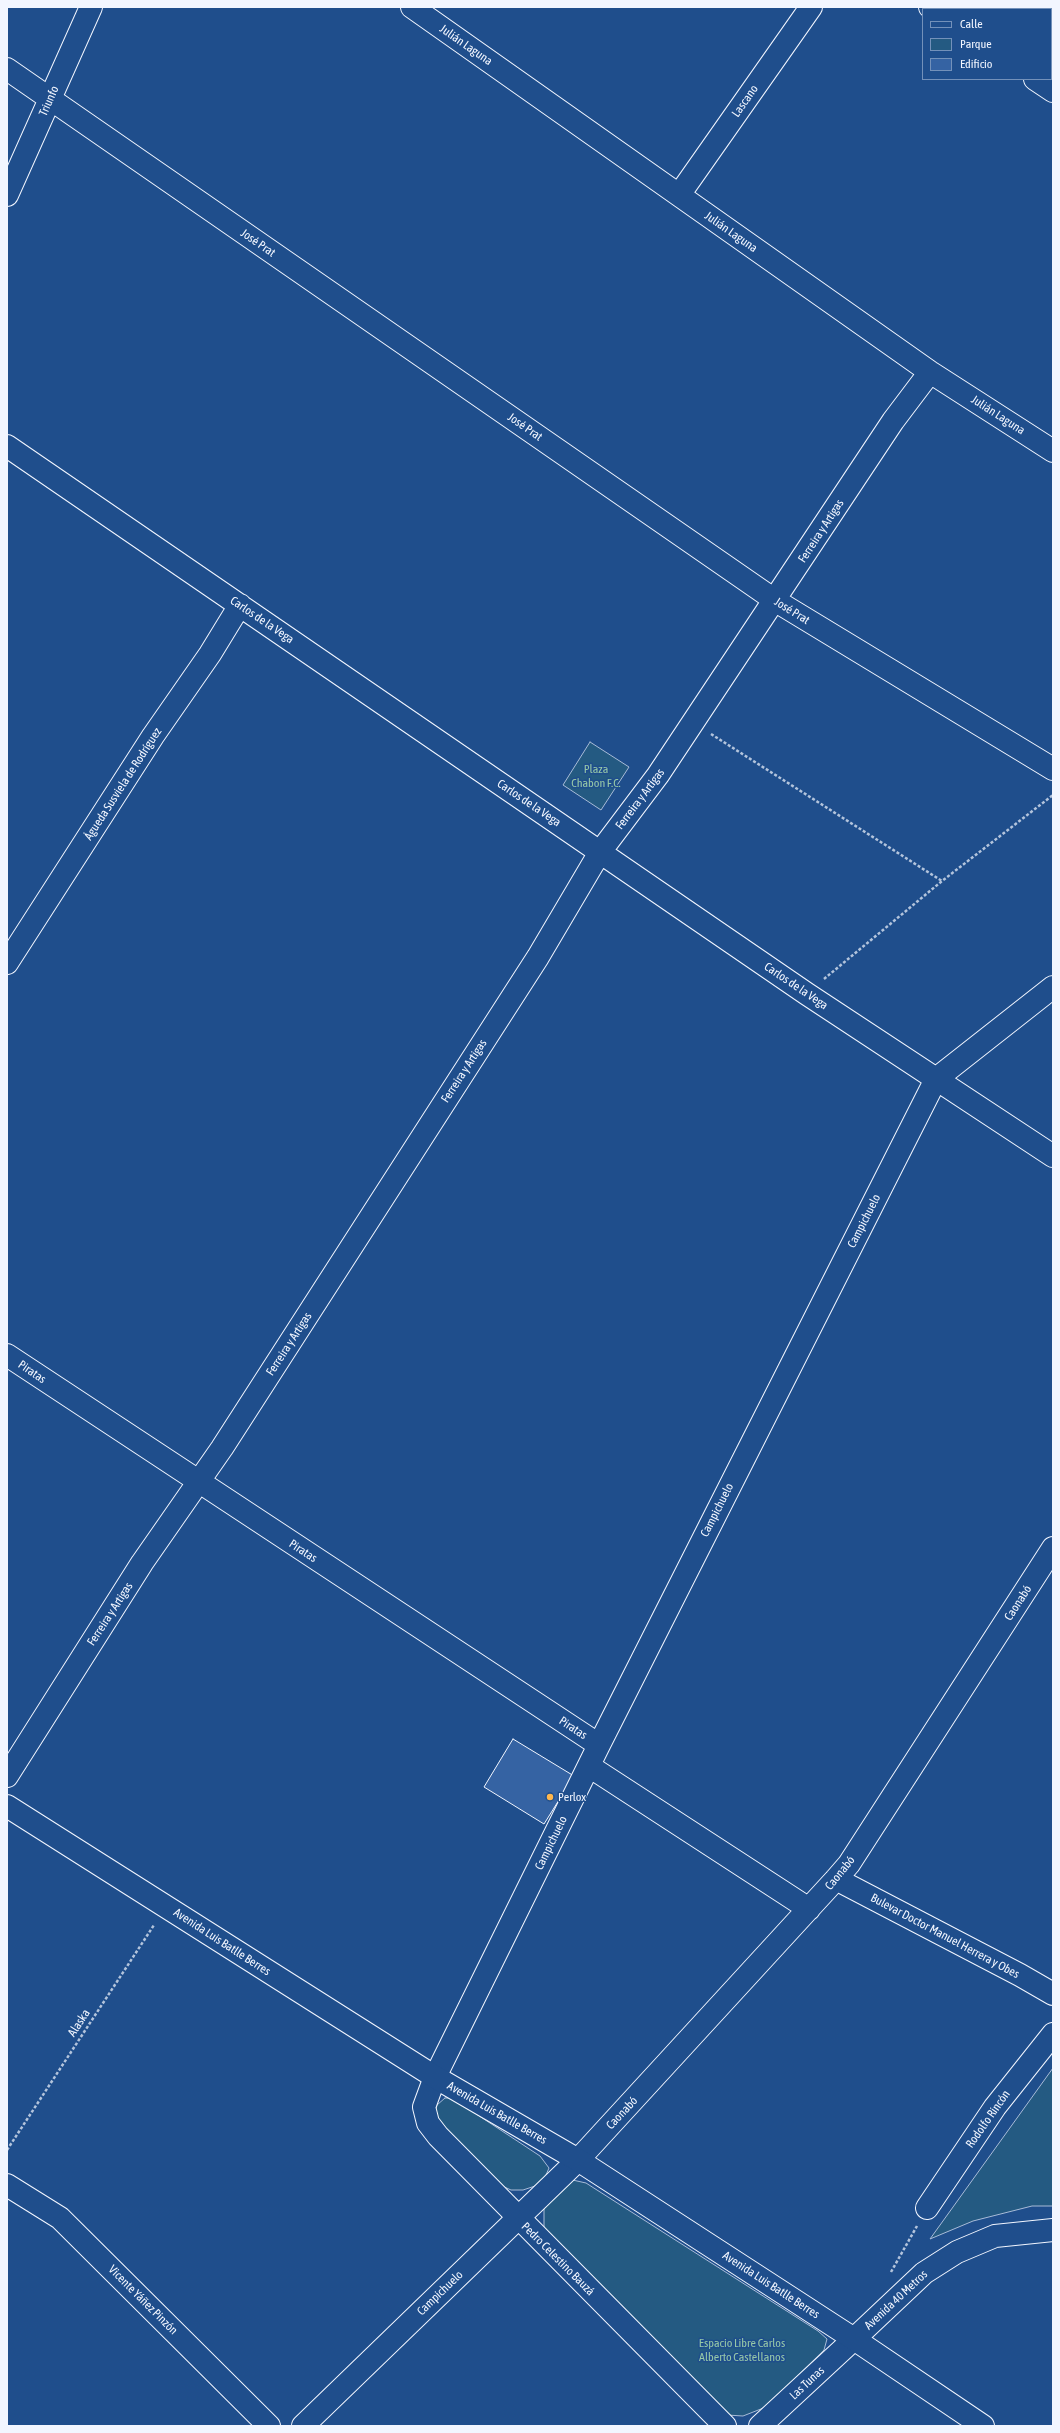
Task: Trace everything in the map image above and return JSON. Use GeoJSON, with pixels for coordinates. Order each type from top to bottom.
{"type":"FeatureCollection","features":[{"type":"Feature","properties":{"kind":"street","name":"Triunfo"},"geometry":{"type":"LineString","coordinates":[[7,195],[91,7]]}},
{"type":"Feature","properties":{"kind":"street","name":"Julián Laguna"},"geometry":{"type":"LineString","coordinates":[[412,7],[930,372],[1053,451]]}},
{"type":"Feature","properties":{"kind":"street","name":"Lascano"},"geometry":{"type":"LineString","coordinates":[[679,195],[811,7]]}},
{"type":"Feature","properties":{"kind":"street","name":"José Prat"},"geometry":{"type":"LineString","coordinates":[[7,69],[776,601],[1053,768]]}},
{"type":"Feature","properties":{"kind":"street"},"geometry":{"type":"LineString","coordinates":[[1036,80],[1053,91]]}},
{"type":"Feature","properties":{"kind":"street","name":"Ferreira y Artigas"},"geometry":{"type":"LineString","coordinates":[[7,1776],[142,1563],[199,1483],[538,956],[600,852],[658,775],[694,723],[776,601],[893,421],[930,372]]}},
{"type":"Feature","properties":{"kind":"street","name":"Carlos de la Vega"},"geometry":{"type":"LineString","coordinates":[[7,446],[806,994],[1053,1156]]}},
{"type":"Feature","properties":{"kind":"street","name":"Águeda Susviela de Rodríguez"},"geometry":{"type":"LineString","coordinates":[[7,963],[153,736],[210,654],[240,605]]}},
{"type":"Feature","properties":{"kind":"street","name":"Campichuelo"},"geometry":{"type":"LineString","coordinates":[[435,2077],[599,1745],[936,1079],[1053,987]]}},
{"type":"Feature","properties":{"kind":"street","name":"Piratas"},"geometry":{"type":"LineString","coordinates":[[7,1355],[199,1483],[599,1745]]}},
{"type":"Feature","properties":{"kind":"street","name":"Caonabó"},"geometry":{"type":"LineString","coordinates":[[578,2160],[809,1909],[848,1864],[1053,1548]]}},
{"type":"Feature","properties":{"kind":"street"},"geometry":{"type":"LineString","coordinates":[[589,1766],[809,1909]]}},
{"type":"Feature","properties":{"kind":"street","name":"Avenida Luis Batlle Berres"},"geometry":{"type":"LineString","coordinates":[[7,1806],[435,2077],[578,2160],[854,2339],[983,2426]]}},
{"type":"Feature","properties":{"kind":"street","name":"Bulevar Doctor Manuel Herrera y Obes"},"geometry":{"type":"LineString","coordinates":[[836,1879],[978,1952],[1053,1994]]}},
{"type":"Feature","properties":{"kind":"street","name":"Rodolfo Rincón"},"geometry":{"type":"LineString","coordinates":[[927,2208],[995,2107],[1053,2034]]}},
{"type":"Feature","properties":{"kind":"street","name":"Pedro Celestino Bauzá"},"geometry":{"type":"LineString","coordinates":[[435,2077],[424,2107],[428,2123],[517,2218],[725,2426]]}},
{"type":"Feature","properties":{"kind":"street","name":"Campichuelo"},"geometry":{"type":"LineString","coordinates":[[303,2426],[578,2160]]}},
{"type":"Feature","properties":{"kind":"street","name":"Vicente Yáñez Pinzón"},"geometry":{"type":"LineString","coordinates":[[7,2185],[60,2218],[269,2426]]}},
{"type":"Feature","properties":{"kind":"street","name":"Avenida 40 Metros"},"geometry":{"type":"LineString","coordinates":[[854,2339],[924,2273],[957,2252],[995,2236],[1053,2230]]}},
{"type":"Feature","properties":{"kind":"street","name":"Las Tunas"},"geometry":{"type":"LineString","coordinates":[[760,2426],[854,2339]]}},
{"type":"Feature","properties":{"kind":"path"},"geometry":{"type":"LineString","coordinates":[[694,723],[942,881]]}},
{"type":"Feature","properties":{"kind":"path"},"geometry":{"type":"LineString","coordinates":[[806,994],[942,881],[1053,795]]}},
{"type":"Feature","properties":{"kind":"path","name":"Alaska"},"geometry":{"type":"LineString","coordinates":[[7,2150],[167,1906]]}},
{"type":"Feature","properties":{"kind":"green space","name":"Plaza Chabon F.C."},"geometry":{"type":"Polygon","coordinates":[[[590,742],[629,767],[601,810],[563,785],[590,742]]]}},
{"type":"Feature","properties":{"kind":"green space"},"geometry":{"type":"Polygon","coordinates":[[[1053,2068],[1053,2206],[1032,2206],[973,2221],[930,2239],[1053,2068]]]}},
{"type":"Feature","properties":{"kind":"green space"},"geometry":{"type":"Polygon","coordinates":[[[445,2098],[452,2098],[540,2156],[549,2168],[546,2175],[538,2185],[523,2190],[511,2190],[500,2185],[441,2127],[435,2113],[437,2105],[445,2098]]]}},
{"type":"Feature","properties":{"kind":"green space","name":"Espacio Libre Carlos Alberto Castellanos"},"geometry":{"type":"Polygon","coordinates":[[[568,2179],[586,2183],[818,2331],[827,2339],[824,2350],[766,2407],[743,2416],[727,2415],[544,2229],[544,2208],[568,2179]]]}},
{"type":"Feature","properties":{"kind":"building"},"geometry":{"type":"Polygon","coordinates":[[[513,1739],[574,1776],[544,1824],[484,1787],[513,1739]]]}},
{"type":"Feature","properties":{"kind":"place","name":"Perlox"},"geometry":{"type":"Point","coordinates":[550,1797]}}]}
